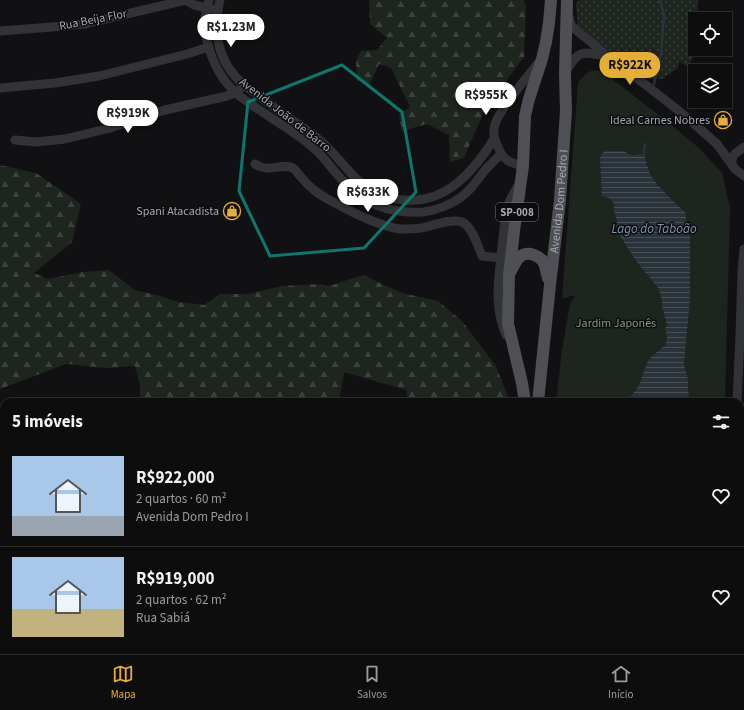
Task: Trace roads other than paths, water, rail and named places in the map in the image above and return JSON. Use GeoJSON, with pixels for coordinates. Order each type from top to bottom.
{"type":"FeatureCollection","features":[{"type":"Feature","properties":{"kind":"main road","name":"SP-008"},"geometry":{"type":"LineString","coordinates":[[524,398],[508,324],[509,275],[522,179],[525,116],[542,59],[549,23],[551,0]]}},
{"type":"Feature","properties":{"kind":"main road","name":"Avenida Dom Pedro I"},"geometry":{"type":"LineString","coordinates":[[538,398],[560,200],[566,111],[565,73],[567,5]]}},
{"type":"Feature","properties":{"kind":"main road"},"geometry":{"type":"LineString","coordinates":[[509,275],[515,262],[521,256],[528,254],[534,255],[541,259],[550,285]]}},
{"type":"Feature","properties":{"kind":"street","name":"Rua Beíja Flor"},"geometry":{"type":"LineString","coordinates":[[0,31],[84,24],[186,0],[194,5],[208,4],[217,10]]}},
{"type":"Feature","properties":{"kind":"street","name":"Avenida João de Barro"},"geometry":{"type":"LineString","coordinates":[[220,0],[217,10],[216,26],[218,42],[222,56],[229,69],[244,85],[323,143],[354,176],[372,191],[382,196],[412,201],[434,197],[451,188],[462,179],[488,149],[494,139]]}},
{"type":"Feature","properties":{"kind":"street","name":"Avenida João de Barro"},"geometry":{"type":"LineString","coordinates":[[208,4],[205,29],[209,47],[222,77],[235,93],[304,140],[319,153],[345,184],[360,197],[370,203],[385,209],[405,212],[424,212],[442,208],[457,200],[468,191],[501,154]]}},
{"type":"Feature","properties":{"kind":"street"},"geometry":{"type":"LineString","coordinates":[[567,5],[571,25],[576,30],[606,56],[672,105],[717,144],[735,169],[742,174]]}},
{"type":"Feature","properties":{"kind":"street"},"geometry":{"type":"LineString","coordinates":[[0,88],[55,83],[99,76],[209,47]]}},
{"type":"Feature","properties":{"kind":"street"},"geometry":{"type":"LineString","coordinates":[[565,73],[576,57],[582,53],[606,56]]}},
{"type":"Feature","properties":{"kind":"street"},"geometry":{"type":"LineString","coordinates":[[523,166],[513,164],[506,160],[501,154],[494,139],[494,128],[497,117],[505,105],[542,59]]}},
{"type":"Feature","properties":{"kind":"street"},"geometry":{"type":"LineString","coordinates":[[15,140],[36,142],[65,139],[110,128],[165,110],[227,96],[235,93],[244,85]]}},
{"type":"Feature","properties":{"kind":"street"},"geometry":{"type":"LineString","coordinates":[[717,144],[741,150]]}},
{"type":"Feature","properties":{"kind":"street"},"geometry":{"type":"LineString","coordinates":[[732,164],[732,158],[741,150]]}},
{"type":"Feature","properties":{"kind":"street"},"geometry":{"type":"LineString","coordinates":[[255,164],[260,168],[268,169],[286,166],[291,167],[321,195],[356,215],[386,226],[401,229],[419,228],[451,221],[465,223],[469,228],[482,256],[501,258]]}},
{"type":"Feature","properties":{"kind":"street"},"geometry":{"type":"LineString","coordinates":[[518,365],[502,324],[499,310],[498,292],[505,220],[508,206],[522,179]]}},
{"type":"Feature","properties":{"kind":"street"},"geometry":{"type":"LineString","coordinates":[[737,398],[744,249]]}},
{"type":"Feature","properties":{"kind":"water","name":"Lago do Taboão"},"geometry":{"type":"Polygon","coordinates":[[[606,151],[623,151],[633,155],[644,154],[650,174],[658,185],[685,212],[690,236],[690,300],[684,364],[688,379],[689,398],[629,398],[638,387],[648,360],[666,344],[667,336],[665,329],[667,325],[658,288],[636,261],[620,236],[613,202],[609,198],[602,196],[601,154],[606,151]]]}},
{"type":"Feature","properties":{"kind":"waterway"},"geometry":{"type":"LineString","coordinates":[[654,84],[661,53],[664,15],[660,0]]}},
{"type":"Feature","properties":{"kind":"waterway"},"geometry":{"type":"LineString","coordinates":[[644,154],[645,144]]}},
{"type":"Feature","properties":{"kind":"place","name":"Ideal Carnes Nobres"},"geometry":{"type":"Point","coordinates":[723,120]}},
{"type":"Feature","properties":{"kind":"place","name":"Spani Atacadista"},"geometry":{"type":"Point","coordinates":[232,211]}},
{"type":"Feature","properties":{"kind":"park label","name":"Jardim Japonês"},"geometry":{"type":"Point","coordinates":[616,323]}}]}
